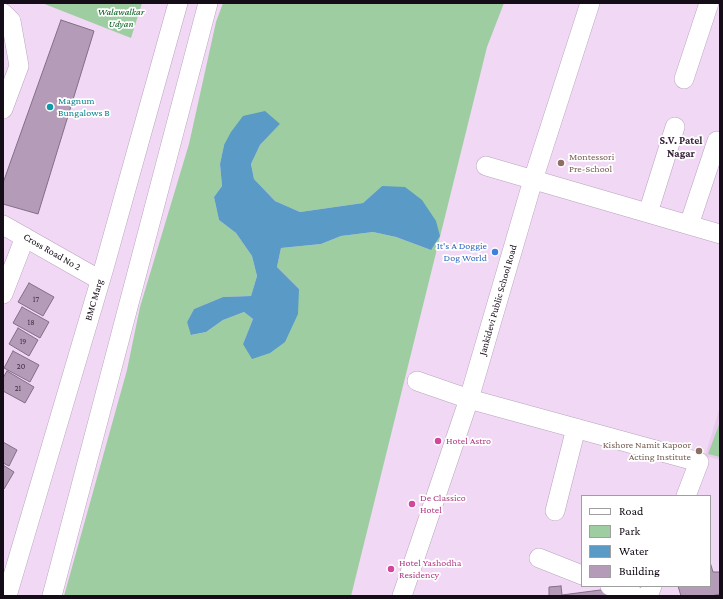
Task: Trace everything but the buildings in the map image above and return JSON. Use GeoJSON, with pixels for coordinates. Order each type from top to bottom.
{"type":"FeatureCollection","features":[{"type":"Feature","properties":{"kind":"street","name":"BMC Marg"},"geometry":{"type":"LineString","coordinates":[[7,596],[100,280],[178,3]]}},
{"type":"Feature","properties":{"kind":"street"},"geometry":{"type":"LineString","coordinates":[[52,596],[208,3]]}},
{"type":"Feature","properties":{"kind":"street","name":"Jankidevi Public School Road"},"geometry":{"type":"LineString","coordinates":[[402,596],[469,399],[533,180],[590,3]]}},
{"type":"Feature","properties":{"kind":"street"},"geometry":{"type":"LineString","coordinates":[[684,79],[709,3]]}},
{"type":"Feature","properties":{"kind":"street"},"geometry":{"type":"LineString","coordinates":[[3,13],[11,22],[19,66],[3,109]]}},
{"type":"Feature","properties":{"kind":"street"},"geometry":{"type":"LineString","coordinates":[[648,213],[675,127]]}},
{"type":"Feature","properties":{"kind":"street"},"geometry":{"type":"LineString","coordinates":[[689,225],[717,141]]}},
{"type":"Feature","properties":{"kind":"street"},"geometry":{"type":"LineString","coordinates":[[486,166],[720,234]]}},
{"type":"Feature","properties":{"kind":"street","name":"Cross Road No 2"},"geometry":{"type":"LineString","coordinates":[[3,225],[100,280]]}},
{"type":"Feature","properties":{"kind":"street"},"geometry":{"type":"LineString","coordinates":[[3,294],[25,237]]}},
{"type":"Feature","properties":{"kind":"street"},"geometry":{"type":"LineString","coordinates":[[417,381],[469,399],[699,462],[686,495]]}},
{"type":"Feature","properties":{"kind":"street"},"geometry":{"type":"LineString","coordinates":[[555,511],[576,428]]}},
{"type":"Feature","properties":{"kind":"street"},"geometry":{"type":"LineString","coordinates":[[538,558],[581,575]]}},
{"type":"Feature","properties":{"kind":"street"},"geometry":{"type":"LineString","coordinates":[[613,587],[636,596]]}},
{"type":"Feature","properties":{"kind":"shaded area"},"geometry":{"type":"Polygon","coordinates":[[[720,407],[720,460],[705,456],[720,407]]]}},
{"type":"Feature","properties":{"kind":"green space","name":"Walawalkar Udyan"},"geometry":{"type":"Polygon","coordinates":[[[42,3],[142,3],[131,38],[42,3]]]}},
{"type":"Feature","properties":{"kind":"green space"},"geometry":{"type":"Polygon","coordinates":[[[223,3],[504,3],[487,47],[351,596],[64,596],[127,370],[140,307],[189,144],[216,22],[223,3]],[[280,124],[224,145],[220,164],[222,186],[214,197],[219,220],[236,233],[252,256],[257,276],[251,296],[223,297],[194,309],[187,322],[192,335],[206,332],[223,320],[244,312],[253,319],[243,344],[299,289],[277,267],[281,248],[321,244],[341,236],[373,232],[396,237],[431,250],[382,186],[363,203],[300,212],[275,201],[254,179],[251,164],[260,145],[280,124]]]}},
{"type":"Feature","properties":{"kind":"green space"},"geometry":{"type":"Polygon","coordinates":[[[720,422],[720,457],[708,454],[720,422]]]}},
{"type":"Feature","properties":{"kind":"water"},"geometry":{"type":"Polygon","coordinates":[[[265,111],[280,124],[260,145],[251,164],[254,179],[275,201],[300,212],[363,203],[382,186],[405,187],[422,200],[436,221],[440,236],[431,250],[396,237],[373,232],[341,236],[321,244],[281,248],[277,267],[299,289],[298,314],[285,342],[270,353],[252,359],[243,344],[253,319],[244,312],[223,320],[206,332],[191,335],[187,322],[194,309],[223,297],[251,296],[257,276],[252,256],[236,233],[219,220],[214,197],[222,186],[220,164],[224,145],[231,132],[243,116],[265,111]]]}},
{"type":"Feature","properties":{"kind":"place","name":"Magnum Bungalows B"},"geometry":{"type":"Point","coordinates":[50,107]}},
{"type":"Feature","properties":{"kind":"place","name":"Montessori Pre-School"},"geometry":{"type":"Point","coordinates":[561,163]}},
{"type":"Feature","properties":{"kind":"place","name":"It's A Doggie Dog World"},"geometry":{"type":"Point","coordinates":[495,252]}},
{"type":"Feature","properties":{"kind":"place","name":"Hotel Astro"},"geometry":{"type":"Point","coordinates":[438,441]}},
{"type":"Feature","properties":{"kind":"place","name":"Kishore Namit Kapoor Acting Institute"},"geometry":{"type":"Point","coordinates":[699,451]}},
{"type":"Feature","properties":{"kind":"place","name":"De Classico Hotel"},"geometry":{"type":"Point","coordinates":[412,504]}},
{"type":"Feature","properties":{"kind":"place","name":"Hotel Yashodha Residency"},"geometry":{"type":"Point","coordinates":[391,569]}},
{"type":"Feature","properties":{"kind":"district","name":"S.V. Patel Nagar"},"geometry":{"type":"Point","coordinates":[681,147]}}]}
